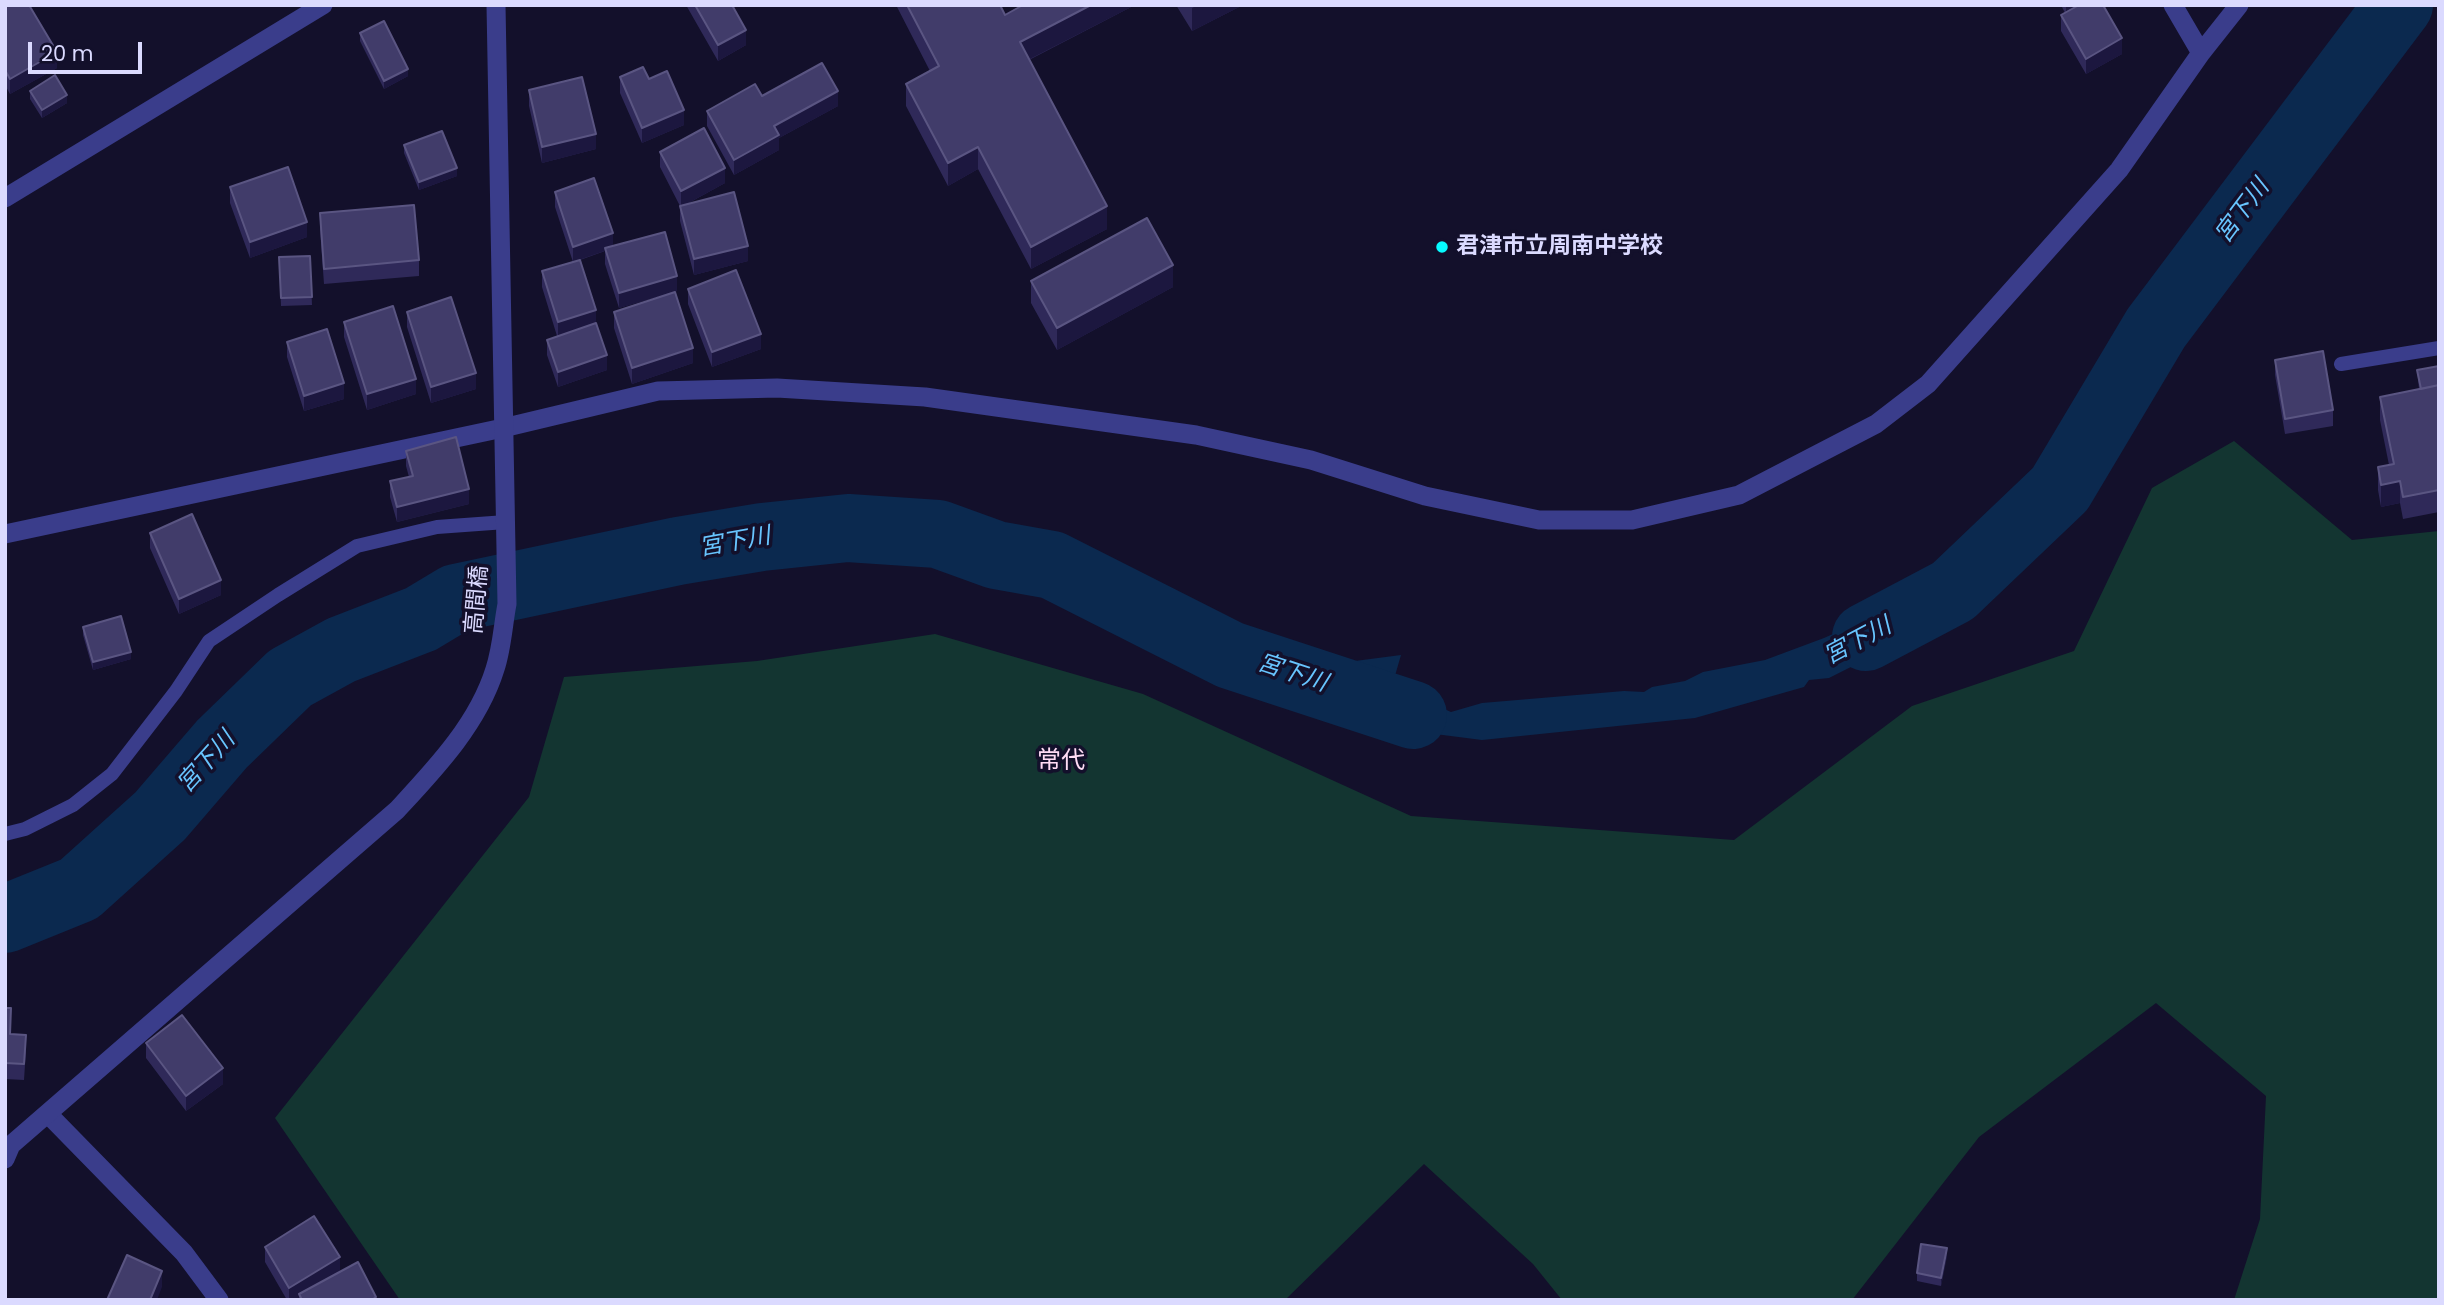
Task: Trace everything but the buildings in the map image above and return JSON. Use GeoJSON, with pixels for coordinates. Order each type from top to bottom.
{"type":"FeatureCollection","features":[{"type":"Feature","properties":{"kind":"street"},"geometry":{"type":"LineString","coordinates":[[5,198],[323,5]]}},
{"type":"Feature","properties":{"kind":"street","name":"高間橋"},"geometry":{"type":"LineString","coordinates":[[7,1149],[397,810],[439,765],[479,707],[496,668],[507,604],[496,5]]}},
{"type":"Feature","properties":{"kind":"street"},"geometry":{"type":"LineString","coordinates":[[2173,5],[2201,53]]}},
{"type":"Feature","properties":{"kind":"street"},"geometry":{"type":"LineString","coordinates":[[5,534],[503,428],[658,391],[777,388],[925,397],[1196,435],[1311,460],[1425,496],[1539,520],[1632,520],[1740,495],[1876,424],[1928,384],[2119,170],[2201,53],[2239,5]]}},
{"type":"Feature","properties":{"kind":"street"},"geometry":{"type":"LineString","coordinates":[[48,1114],[184,1253],[219,1300]]}},
{"type":"Feature","properties":{"kind":"lane"},"geometry":{"type":"LineString","coordinates":[[2340,364],[2439,348]]}},
{"type":"Feature","properties":{"kind":"lane"},"geometry":{"type":"LineString","coordinates":[[5,834],[24,829],[73,805],[112,774],[176,691],[209,641],[278,594],[366,543],[437,527],[506,528]]}},
{"type":"Feature","properties":{"kind":"green space"},"geometry":{"type":"Polygon","coordinates":[[[2234,441],[2352,540],[2439,531],[2439,1300],[2234,1300],[2260,1219],[2266,1096],[2156,1003],[1979,1137],[1852,1300],[1562,1300],[1533,1264],[1424,1164],[1285,1300],[400,1300],[275,1118],[529,797],[564,677],[757,661],[935,634],[1143,694],[1411,816],[1734,840],[1912,706],[2074,651],[2152,488],[2234,441]]]}},
{"type":"Feature","properties":{"kind":"water"},"geometry":{"type":"Polygon","coordinates":[[[1943,585],[1960,612],[1829,678],[1809,680],[1804,687],[1695,718],[1482,740],[1435,734],[1412,725],[1382,719],[1376,726],[1353,717],[1341,720],[1318,701],[1332,664],[1401,655],[1392,686],[1451,712],[1482,703],[1624,691],[1644,692],[1652,687],[1685,681],[1703,672],[1765,660],[1824,638],[1943,585]]]}},
{"type":"Feature","properties":{"kind":"water"},"geometry":{"type":"Polygon","coordinates":[[[467,588],[460,628],[392,646],[352,661],[294,700],[283,706],[259,712],[249,723],[240,705],[306,652],[336,637],[406,620],[423,610],[426,602],[467,588]]]}},
{"type":"Feature","properties":{"kind":"waterway","name":"宮下川"},"geometry":{"type":"LineString","coordinates":[[1866,637],[1953,591],[2060,489],[2156,328],[2399,5]]}},
{"type":"Feature","properties":{"kind":"waterway","name":"宮下川"},"geometry":{"type":"LineString","coordinates":[[5,919],[79,889],[160,816],[222,744],[290,678],[341,650],[421,619],[456,598],[678,551],[762,537],[848,528],[938,534],[996,555],[1052,565],[1230,655],[1413,715]]}},
{"type":"Feature","properties":{"kind":"place","name":"君津市立周南中学校"},"geometry":{"type":"Point","coordinates":[1442,247]}},
{"type":"Feature","properties":{"kind":"district","name":"常代"},"geometry":{"type":"Point","coordinates":[1061,762]}}]}
